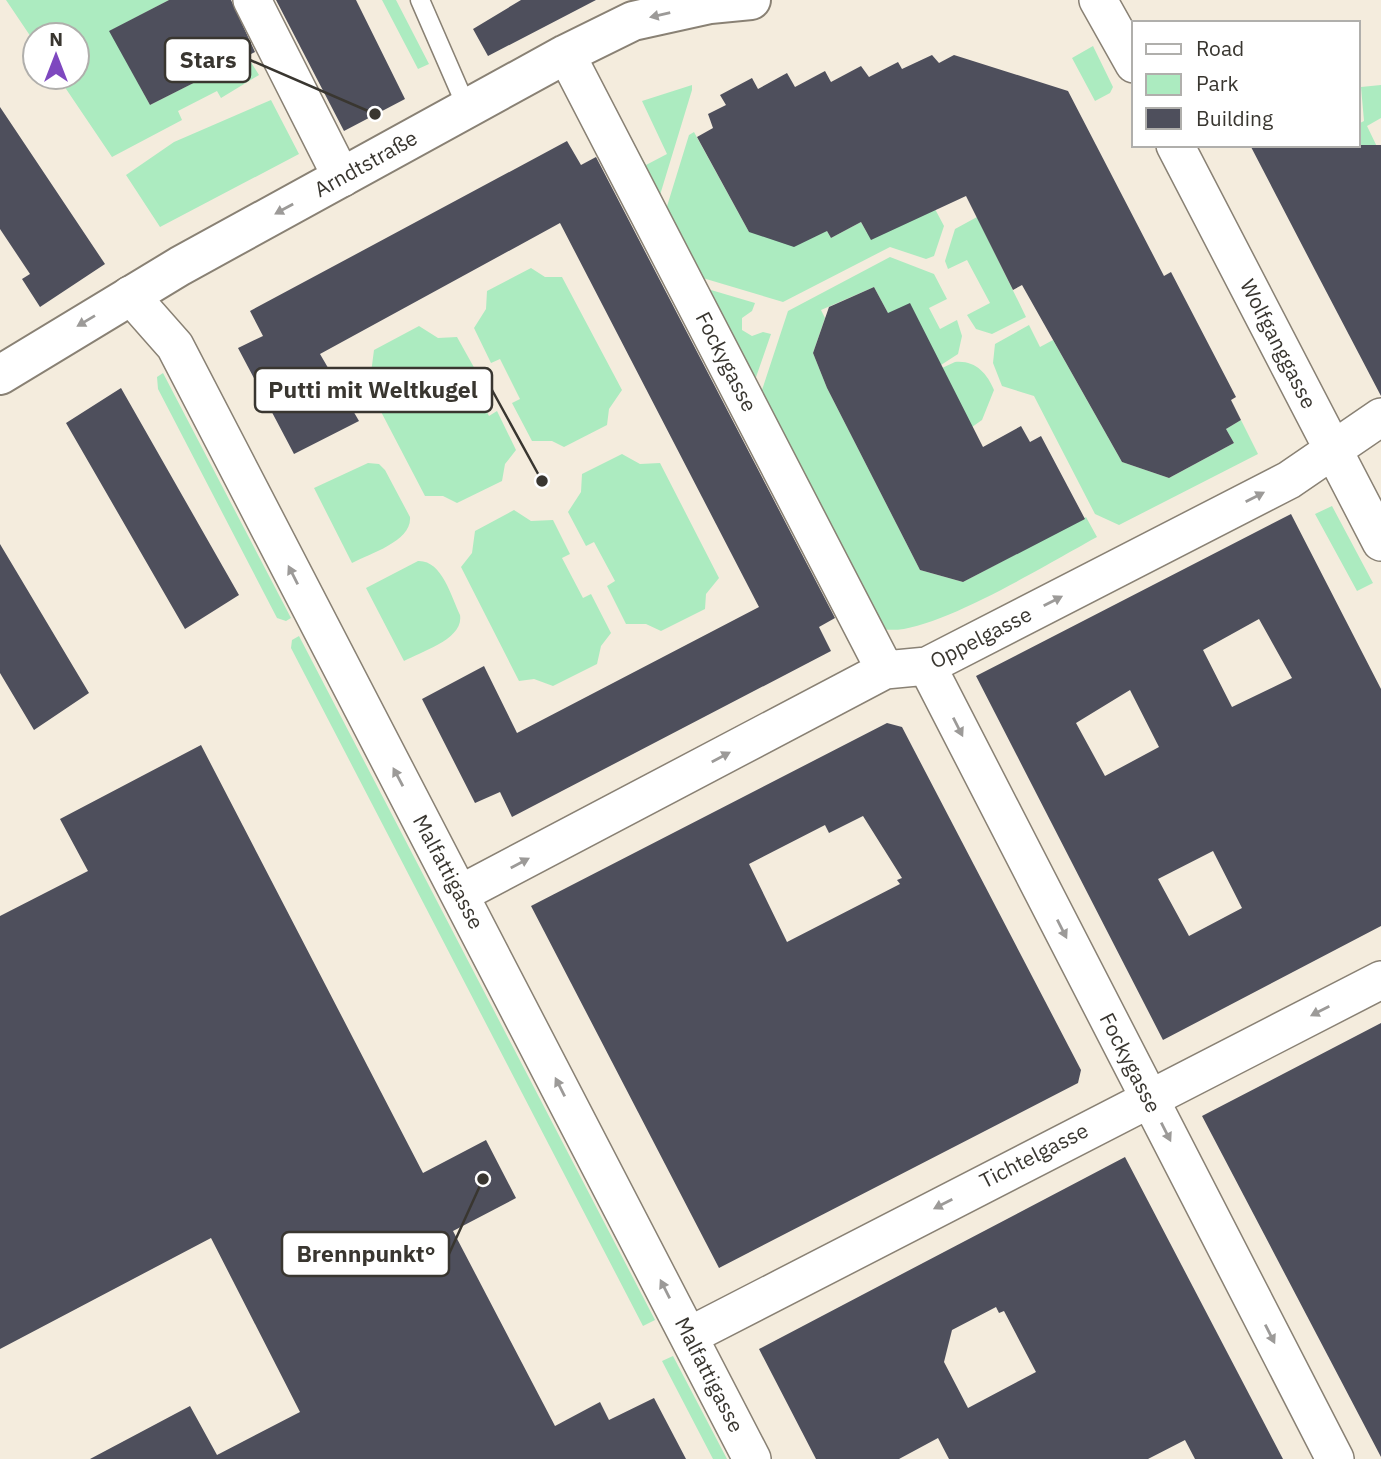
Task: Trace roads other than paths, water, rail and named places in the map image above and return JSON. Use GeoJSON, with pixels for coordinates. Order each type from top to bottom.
{"type":"FeatureCollection","features":[{"type":"Feature","properties":{"kind":"street"},"geometry":{"type":"LineString","coordinates":[[252,0],[342,178]]}},
{"type":"Feature","properties":{"kind":"street","name":"Arndtstraße"},"geometry":{"type":"LineString","coordinates":[[0,375],[130,295],[566,54],[633,21],[710,2],[751,0]]}},
{"type":"Feature","properties":{"kind":"street"},"geometry":{"type":"LineString","coordinates":[[1098,0],[1132,60]]}},
{"type":"Feature","properties":{"kind":"street","name":"Fockygasse"},"geometry":{"type":"LineString","coordinates":[[566,54],[885,670]]}},
{"type":"Feature","properties":{"kind":"street","name":"Wolfganggasse"},"geometry":{"type":"LineString","coordinates":[[1176,147],[1381,542]]}},
{"type":"Feature","properties":{"kind":"street","name":"Malfattigasse"},"geometry":{"type":"LineString","coordinates":[[130,295],[175,345],[752,1459]]}},
{"type":"Feature","properties":{"kind":"street","name":"Oppelgasse"},"geometry":{"type":"LineString","coordinates":[[460,894],[885,670],[927,666],[1289,480],[1332,448],[1381,417]]}},
{"type":"Feature","properties":{"kind":"street","name":"Fockygasse"},"geometry":{"type":"LineString","coordinates":[[927,666],[1335,1459]]}},
{"type":"Feature","properties":{"kind":"street","name":"Tichtelgasse"},"geometry":{"type":"LineString","coordinates":[[689,1336],[1148,1097],[1381,980]]}},
{"type":"Feature","properties":{"kind":"lane"},"geometry":{"type":"LineString","coordinates":[[420,0],[467,108]]}},
{"type":"Feature","properties":{"kind":"place","name":"Stars"},"geometry":{"type":"Point","coordinates":[375,114]}},
{"type":"Feature","properties":{"kind":"place","name":"Putti mit Weltkugel"},"geometry":{"type":"Point","coordinates":[542,481]}},
{"type":"Feature","properties":{"kind":"place","name":"Brennpunkt°"},"geometry":{"type":"Point","coordinates":[483,1179]}}]}
